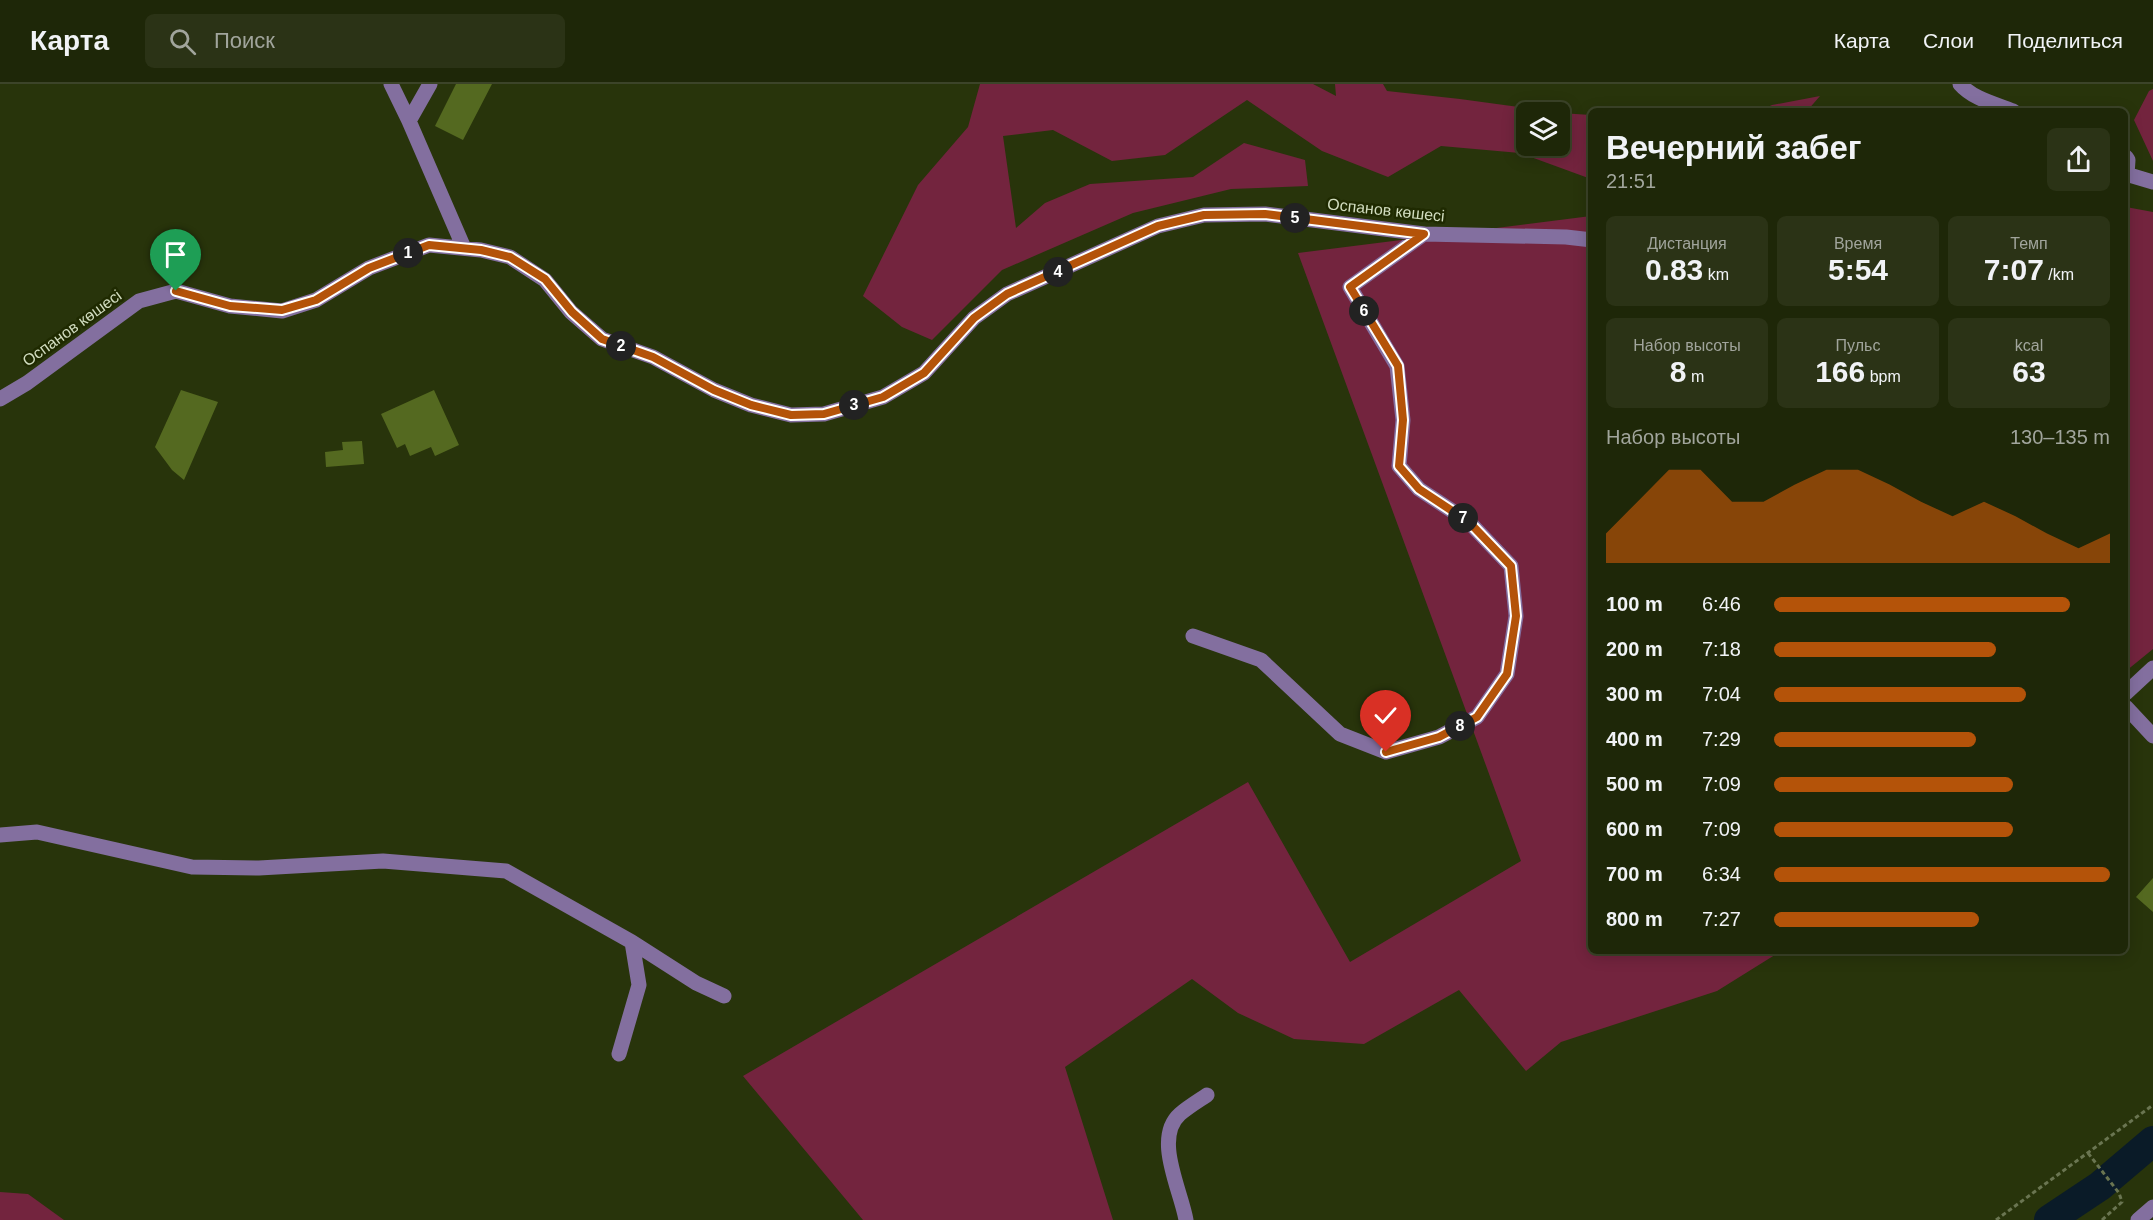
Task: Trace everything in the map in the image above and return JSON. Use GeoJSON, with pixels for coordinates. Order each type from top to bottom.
{"type":"FeatureCollection","features":[{"type":"Feature","properties":{"kind":"street"},"geometry":{"type":"LineString","coordinates":[[391,84],[410,121],[464,248]]}},
{"type":"Feature","properties":{"kind":"street"},"geometry":{"type":"LineString","coordinates":[[410,121],[430,84]]}},
{"type":"Feature","properties":{"kind":"street"},"geometry":{"type":"LineString","coordinates":[[1960,84],[1965,90],[2006,108]]}},
{"type":"Feature","properties":{"kind":"street"},"geometry":{"type":"LineString","coordinates":[[2128,176],[2153,182]]}},
{"type":"Feature","properties":{"kind":"street","name":"Оспанов көшесі"},"geometry":{"type":"LineString","coordinates":[[0,399],[27,383],[139,301],[176,291],[230,306],[282,310],[316,300],[369,268],[429,245],[464,248],[510,257],[545,279],[572,312],[602,339],[653,357],[714,390],[751,405],[791,415],[824,414],[883,397],[924,373],[974,318],[1007,294],[1158,226],[1204,215],[1265,214],[1424,234],[1588,240]]}},
{"type":"Feature","properties":{"kind":"street"},"geometry":{"type":"LineString","coordinates":[[1193,636],[1262,660],[1340,734],[1386,752],[1439,737],[1477,717],[1507,674],[1516,616],[1511,566],[1469,522],[1419,489],[1399,466],[1403,420],[1398,366],[1350,287],[1424,234]]}},
{"type":"Feature","properties":{"kind":"street"},"geometry":{"type":"LineString","coordinates":[[2128,691],[2153,668]]}},
{"type":"Feature","properties":{"kind":"street"},"geometry":{"type":"LineString","coordinates":[[2128,709],[2153,736]]}},
{"type":"Feature","properties":{"kind":"street"},"geometry":{"type":"LineString","coordinates":[[0,835],[37,832],[192,867],[259,868],[383,861],[506,871],[632,942],[696,983],[724,996]]}},
{"type":"Feature","properties":{"kind":"street"},"geometry":{"type":"LineString","coordinates":[[619,1054],[639,985],[632,942]]}},
{"type":"Feature","properties":{"kind":"street"},"geometry":{"type":"LineString","coordinates":[[1186,1220],[1169,1155],[1167,1138],[1170,1127],[1179,1115],[1207,1095]]}},
{"type":"Feature","properties":{"kind":"street"},"geometry":{"type":"LineString","coordinates":[[2138,1220],[2153,1207]]}},
{"type":"Feature","properties":{"kind":"path"},"geometry":{"type":"LineString","coordinates":[[1996,1220],[2153,1105]]}},
{"type":"Feature","properties":{"kind":"path"},"geometry":{"type":"LineString","coordinates":[[2088,1153],[2118,1193],[2122,1202],[2102,1220]]}},
{"type":"Feature","properties":{"kind":"shaded area"},"geometry":{"type":"Polygon","coordinates":[[[980,84],[1313,84],[1336,96],[1335,84],[1383,84],[1387,91],[1516,107],[1516,153],[1441,146],[1388,177],[1322,151],[1247,100],[1165,155],[1112,161],[1053,130],[1003,136],[1016,228],[1045,203],[1090,184],[1193,177],[1244,143],[1305,160],[1308,186],[1231,189],[1133,213],[1002,270],[932,340],[902,327],[863,296],[918,185],[968,127],[980,84]]]}},
{"type":"Feature","properties":{"kind":"shaded area"},"geometry":{"type":"Polygon","coordinates":[[[2153,89],[2153,161],[2134,120],[2149,91],[2153,89]]]}},
{"type":"Feature","properties":{"kind":"shaded area"},"geometry":{"type":"Polygon","coordinates":[[[1820,96],[1810,108],[1766,108],[1820,96]]]}},
{"type":"Feature","properties":{"kind":"shaded area"},"geometry":{"type":"Polygon","coordinates":[[[1570,114],[1588,115],[1588,178],[1528,156],[1570,156],[1570,114]]]}},
{"type":"Feature","properties":{"kind":"shaded area"},"geometry":{"type":"Polygon","coordinates":[[[2128,207],[2153,212],[2153,649],[2128,669],[2128,207]]]}},
{"type":"Feature","properties":{"kind":"shaded area"},"geometry":{"type":"Polygon","coordinates":[[[1588,216],[1588,954],[1776,954],[1717,991],[1561,1042],[1526,1071],[1459,990],[1364,1044],[1294,1039],[1238,1013],[1192,979],[1065,1067],[1113,1220],[863,1220],[743,1076],[1248,782],[1350,962],[1521,861],[1298,253],[1588,216]]]}},
{"type":"Feature","properties":{"kind":"shaded area"},"geometry":{"type":"Polygon","coordinates":[[[0,1192],[28,1194],[64,1220],[0,1220],[0,1192]]]}},
{"type":"Feature","properties":{"kind":"building"},"geometry":{"type":"Polygon","coordinates":[[[456,84],[492,84],[463,140],[435,126],[456,84]]]}},
{"type":"Feature","properties":{"kind":"building"},"geometry":{"type":"Polygon","coordinates":[[[181,390],[218,402],[184,480],[172,470],[155,447],[181,390]]]}},
{"type":"Feature","properties":{"kind":"building"},"geometry":{"type":"Polygon","coordinates":[[[434,390],[459,445],[435,456],[431,447],[410,456],[405,444],[397,448],[381,414],[434,390]]]}},
{"type":"Feature","properties":{"kind":"building"},"geometry":{"type":"Polygon","coordinates":[[[362,441],[364,464],[326,467],[325,452],[343,450],[342,442],[362,441]]]}},
{"type":"Feature","properties":{"kind":"building"},"geometry":{"type":"Polygon","coordinates":[[[2153,878],[2153,912],[2136,897],[2153,878]]]}},
{"type":"Feature","properties":{"kind":"waterway"},"geometry":{"type":"LineString","coordinates":[[2049,1220],[2100,1186],[2153,1141]]}},
{"type":"Feature","properties":{"kind":"route"},"geometry":{"type":"LineString","coordinates":[[176,291],[230,306],[282,310],[316,300],[369,268],[429,245],[481,250],[510,257],[545,279],[572,312],[602,339],[653,357],[714,390],[751,405],[791,415],[824,414],[883,397],[924,373],[974,318],[1007,294],[1158,226],[1204,215],[1265,214],[1424,234],[1350,287],[1398,366],[1403,420],[1399,466],[1419,489],[1469,522],[1511,566],[1516,616],[1507,674],[1477,717],[1439,737],[1386,752]]}}]}
